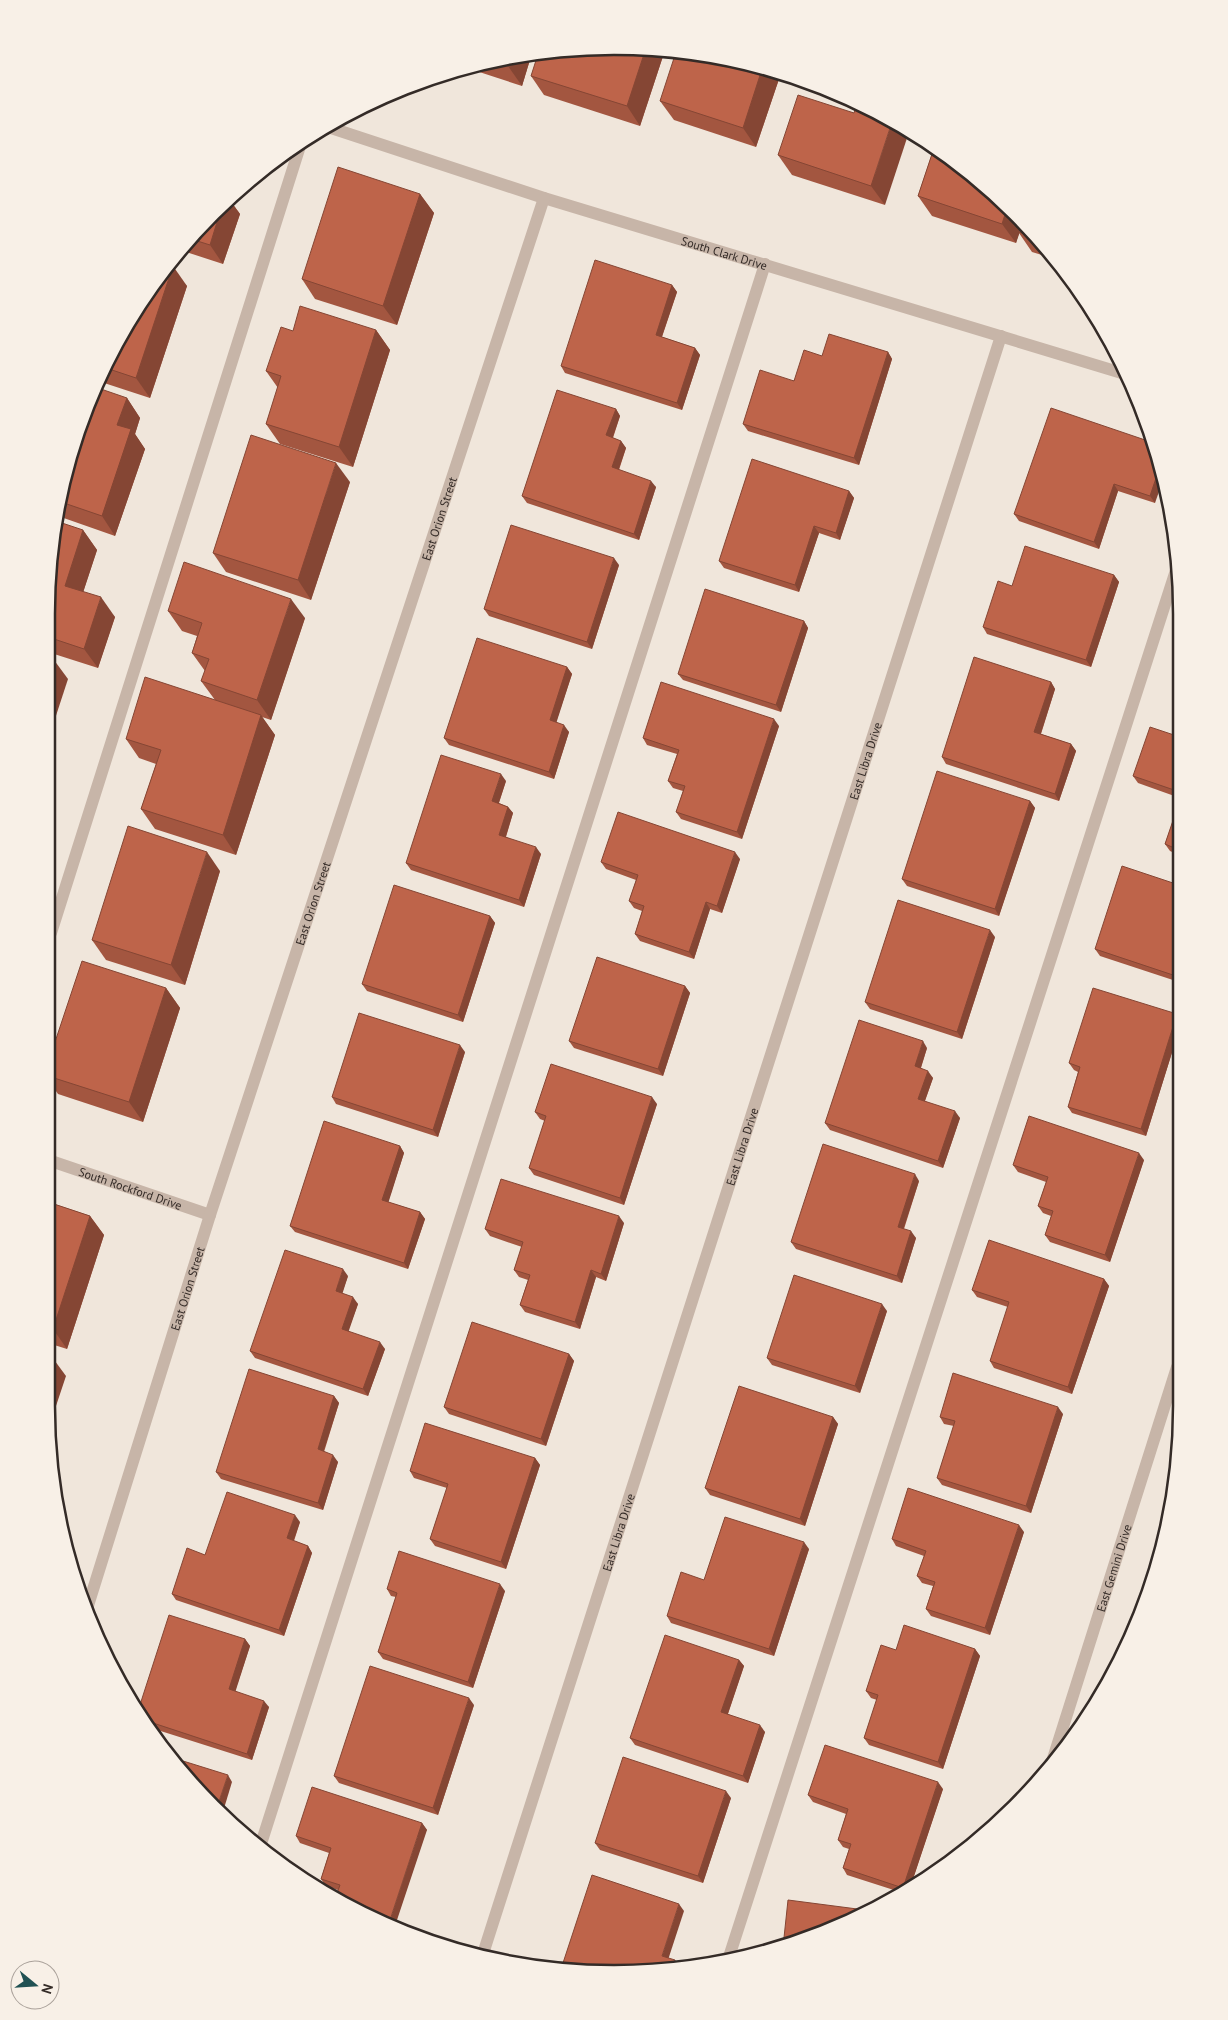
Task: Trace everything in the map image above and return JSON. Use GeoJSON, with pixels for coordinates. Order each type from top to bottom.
{"type":"FeatureCollection","features":[{"type":"Feature","properties":{"kind":"street","name":"South Clark Drive"},"geometry":{"type":"LineString","coordinates":[[336,130],[544,198],[1117,371]]}},
{"type":"Feature","properties":{"kind":"street"},"geometry":{"type":"LineString","coordinates":[[55,920],[298,153]]}},
{"type":"Feature","properties":{"kind":"street","name":"East Orion Street"},"geometry":{"type":"LineString","coordinates":[[90,1599],[210,1214],[544,198]]}},
{"type":"Feature","properties":{"kind":"street"},"geometry":{"type":"LineString","coordinates":[[262,1840],[765,264]]}},
{"type":"Feature","properties":{"kind":"street","name":"East Libra Drive"},"geometry":{"type":"LineString","coordinates":[[484,1949],[1001,336]]}},
{"type":"Feature","properties":{"kind":"street"},"geometry":{"type":"LineString","coordinates":[[730,1952],[1172,582]]}},
{"type":"Feature","properties":{"kind":"street","name":"South Rockford Drive"},"geometry":{"type":"LineString","coordinates":[[55,1162],[210,1214]]}},
{"type":"Feature","properties":{"kind":"street","name":"East Gemini Drive"},"geometry":{"type":"LineString","coordinates":[[1057,1746],[1173,1380]]}},
{"type":"Feature","properties":{"kind":"building"},"geometry":{"type":"Polygon","coordinates":[[[577,56],[643,56],[627,106],[531,76],[536,61],[577,56]]]}},
{"type":"Feature","properties":{"kind":"building"},"geometry":{"type":"Polygon","coordinates":[[[674,59],[723,66],[760,74],[743,128],[660,101],[674,59]]]}},
{"type":"Feature","properties":{"kind":"building"},"geometry":{"type":"Polygon","coordinates":[[[798,95],[854,113],[855,110],[890,128],[871,186],[778,155],[798,95]]]}},
{"type":"Feature","properties":{"kind":"building"},"geometry":{"type":"Polygon","coordinates":[[[932,154],[983,194],[1005,215],[1002,224],[918,196],[932,154]]]}},
{"type":"Feature","properties":{"kind":"building"},"geometry":{"type":"Polygon","coordinates":[[[338,167],[420,194],[383,306],[302,279],[338,167]]]}},
{"type":"Feature","properties":{"kind":"building"},"geometry":{"type":"Polygon","coordinates":[[[218,221],[210,245],[198,241],[218,221]]]}},
{"type":"Feature","properties":{"kind":"building"},"geometry":{"type":"Polygon","coordinates":[[[595,260],[672,285],[656,335],[695,348],[677,403],[561,366],[595,260]]]}},
{"type":"Feature","properties":{"kind":"building"},"geometry":{"type":"Polygon","coordinates":[[[170,276],[136,378],[112,370],[149,303],[170,276]]]}},
{"type":"Feature","properties":{"kind":"building"},"geometry":{"type":"Polygon","coordinates":[[[300,306],[376,330],[339,447],[266,424],[281,376],[266,371],[281,327],[293,331],[300,306]]]}},
{"type":"Feature","properties":{"kind":"building"},"geometry":{"type":"Polygon","coordinates":[[[829,334],[888,352],[854,458],[743,424],[760,370],[794,381],[804,350],[822,356],[829,334]]]}},
{"type":"Feature","properties":{"kind":"building"},"geometry":{"type":"Polygon","coordinates":[[[103,390],[127,398],[117,425],[131,429],[102,516],[66,504],[74,469],[85,434],[103,390]]]}},
{"type":"Feature","properties":{"kind":"building"},"geometry":{"type":"Polygon","coordinates":[[[557,390],[616,409],[606,435],[621,441],[612,467],[651,481],[634,534],[522,496],[557,390]]]}},
{"type":"Feature","properties":{"kind":"building"},"geometry":{"type":"Polygon","coordinates":[[[1051,408],[1145,440],[1156,478],[1150,496],[1114,484],[1094,542],[1014,514],[1051,408]]]}},
{"type":"Feature","properties":{"kind":"building"},"geometry":{"type":"Polygon","coordinates":[[[251,435],[336,463],[298,580],[213,553],[251,435]]]}},
{"type":"Feature","properties":{"kind":"building"},"geometry":{"type":"Polygon","coordinates":[[[752,459],[849,491],[836,533],[814,526],[795,585],[719,561],[752,459]]]}},
{"type":"Feature","properties":{"kind":"building"},"geometry":{"type":"Polygon","coordinates":[[[63,523],[83,530],[65,586],[101,597],[84,649],[55,639],[56,577],[63,523]]]}},
{"type":"Feature","properties":{"kind":"building"},"geometry":{"type":"Polygon","coordinates":[[[511,525],[614,558],[587,642],[484,609],[511,525]]]}},
{"type":"Feature","properties":{"kind":"building"},"geometry":{"type":"Polygon","coordinates":[[[1025,546],[1114,575],[1086,660],[983,627],[998,581],[1012,586],[1025,546]]]}},
{"type":"Feature","properties":{"kind":"building"},"geometry":{"type":"Polygon","coordinates":[[[184,562],[291,599],[257,700],[201,681],[209,659],[192,653],[202,623],[168,611],[184,562]]]}},
{"type":"Feature","properties":{"kind":"building"},"geometry":{"type":"Polygon","coordinates":[[[705,589],[804,621],[776,705],[678,674],[705,589]]]}},
{"type":"Feature","properties":{"kind":"building"},"geometry":{"type":"Polygon","coordinates":[[[477,638],[567,667],[550,720],[564,725],[549,772],[444,738],[477,638]]]}},
{"type":"Feature","properties":{"kind":"building"},"geometry":{"type":"Polygon","coordinates":[[[974,657],[1051,682],[1034,732],[1071,744],[1055,794],[942,757],[974,657]]]}},
{"type":"Feature","properties":{"kind":"building"},"geometry":{"type":"Polygon","coordinates":[[[145,677],[261,715],[223,835],[141,809],[161,750],[126,739],[145,677]]]}},
{"type":"Feature","properties":{"kind":"building"},"geometry":{"type":"Polygon","coordinates":[[[661,682],[774,719],[737,832],[676,812],[685,786],[668,781],[679,750],[643,738],[661,682]]]}},
{"type":"Feature","properties":{"kind":"building"},"geometry":{"type":"Polygon","coordinates":[[[1150,727],[1173,735],[1173,790],[1133,776],[1150,727]]]}},
{"type":"Feature","properties":{"kind":"building"},"geometry":{"type":"Polygon","coordinates":[[[441,755],[501,774],[492,801],[508,807],[499,835],[536,847],[519,900],[406,863],[441,755]]]}},
{"type":"Feature","properties":{"kind":"building"},"geometry":{"type":"Polygon","coordinates":[[[937,771],[1030,801],[995,909],[902,879],[937,771]]]}},
{"type":"Feature","properties":{"kind":"building"},"geometry":{"type":"Polygon","coordinates":[[[618,812],[735,852],[717,906],[706,902],[689,952],[635,934],[644,906],[629,901],[638,875],[601,862],[618,812]]]}},
{"type":"Feature","properties":{"kind":"building"},"geometry":{"type":"Polygon","coordinates":[[[1173,821],[1173,847],[1165,844],[1173,821]]]}},
{"type":"Feature","properties":{"kind":"building"},"geometry":{"type":"Polygon","coordinates":[[[128,826],[207,852],[171,965],[92,940],[128,826]]]}},
{"type":"Feature","properties":{"kind":"building"},"geometry":{"type":"Polygon","coordinates":[[[1122,866],[1173,883],[1173,975],[1095,949],[1122,866]]]}},
{"type":"Feature","properties":{"kind":"building"},"geometry":{"type":"Polygon","coordinates":[[[394,885],[490,916],[458,1015],[362,984],[394,885]]]}},
{"type":"Feature","properties":{"kind":"building"},"geometry":{"type":"Polygon","coordinates":[[[898,900],[990,930],[957,1032],[865,1002],[898,900]]]}},
{"type":"Feature","properties":{"kind":"building"},"geometry":{"type":"Polygon","coordinates":[[[597,957],[685,986],[658,1069],[569,1041],[597,957]]]}},
{"type":"Feature","properties":{"kind":"building"},"geometry":{"type":"Polygon","coordinates":[[[82,961],[166,988],[129,1102],[55,1078],[55,1042],[82,961]]]}},
{"type":"Feature","properties":{"kind":"building"},"geometry":{"type":"Polygon","coordinates":[[[1093,988],[1173,1013],[1173,1027],[1141,1129],[1068,1107],[1080,1067],[1069,1063],[1093,988]]]}},
{"type":"Feature","properties":{"kind":"building"},"geometry":{"type":"Polygon","coordinates":[[[359,1013],[460,1045],[433,1130],[332,1097],[359,1013]]]}},
{"type":"Feature","properties":{"kind":"building"},"geometry":{"type":"Polygon","coordinates":[[[859,1020],[923,1041],[915,1066],[928,1071],[918,1099],[955,1111],[938,1161],[825,1123],[859,1020]]]}},
{"type":"Feature","properties":{"kind":"building"},"geometry":{"type":"Polygon","coordinates":[[[551,1064],[652,1097],[620,1198],[529,1168],[546,1116],[535,1112],[551,1064]]]}},
{"type":"Feature","properties":{"kind":"building"},"geometry":{"type":"Polygon","coordinates":[[[1029,1116],[1139,1153],[1105,1255],[1045,1235],[1053,1211],[1038,1206],[1048,1177],[1013,1165],[1029,1116]]]}},
{"type":"Feature","properties":{"kind":"building"},"geometry":{"type":"Polygon","coordinates":[[[324,1121],[400,1146],[382,1200],[420,1212],[404,1263],[290,1226],[324,1121]]]}},
{"type":"Feature","properties":{"kind":"building"},"geometry":{"type":"Polygon","coordinates":[[[823,1144],[915,1174],[898,1227],[911,1231],[897,1276],[791,1242],[823,1144]]]}},
{"type":"Feature","properties":{"kind":"building"},"geometry":{"type":"Polygon","coordinates":[[[501,1179],[619,1216],[601,1274],[591,1270],[575,1322],[520,1305],[530,1275],[514,1270],[523,1242],[485,1229],[501,1179]]]}},
{"type":"Feature","properties":{"kind":"building"},"geometry":{"type":"Polygon","coordinates":[[[55,1204],[90,1216],[55,1323],[55,1204]]]}},
{"type":"Feature","properties":{"kind":"building"},"geometry":{"type":"Polygon","coordinates":[[[989,1240],[1104,1279],[1068,1387],[990,1361],[1009,1302],[972,1290],[989,1240]]]}},
{"type":"Feature","properties":{"kind":"building"},"geometry":{"type":"Polygon","coordinates":[[[285,1250],[343,1269],[336,1291],[353,1297],[342,1329],[380,1342],[363,1389],[250,1351],[285,1250]]]}},
{"type":"Feature","properties":{"kind":"building"},"geometry":{"type":"Polygon","coordinates":[[[794,1275],[882,1304],[855,1386],[767,1358],[794,1275]]]}},
{"type":"Feature","properties":{"kind":"building"},"geometry":{"type":"Polygon","coordinates":[[[472,1322],[569,1354],[541,1439],[444,1407],[472,1322]]]}},
{"type":"Feature","properties":{"kind":"building"},"geometry":{"type":"Polygon","coordinates":[[[249,1369],[334,1396],[318,1449],[333,1455],[318,1503],[216,1472],[249,1369]]]}},
{"type":"Feature","properties":{"kind":"building"},"geometry":{"type":"Polygon","coordinates":[[[953,1373],[1058,1407],[1026,1506],[937,1478],[955,1421],[940,1417],[953,1373]]]}},
{"type":"Feature","properties":{"kind":"building"},"geometry":{"type":"Polygon","coordinates":[[[739,1386],[833,1417],[800,1519],[705,1488],[739,1386]]]}},
{"type":"Feature","properties":{"kind":"building"},"geometry":{"type":"Polygon","coordinates":[[[425,1423],[535,1458],[501,1562],[430,1539],[448,1484],[410,1471],[425,1423]]]}},
{"type":"Feature","properties":{"kind":"building"},"geometry":{"type":"Polygon","coordinates":[[[908,1488],[1019,1525],[985,1628],[926,1609],[935,1582],[917,1576],[926,1551],[892,1539],[908,1488]]]}},
{"type":"Feature","properties":{"kind":"building"},"geometry":{"type":"Polygon","coordinates":[[[227,1492],[295,1515],[287,1538],[308,1546],[279,1630],[172,1594],[187,1548],[205,1555],[227,1492]]]}},
{"type":"Feature","properties":{"kind":"building"},"geometry":{"type":"Polygon","coordinates":[[[725,1517],[804,1542],[769,1649],[667,1616],[681,1572],[704,1580],[725,1517]]]}},
{"type":"Feature","properties":{"kind":"building"},"geometry":{"type":"Polygon","coordinates":[[[399,1551],[500,1584],[468,1682],[378,1652],[397,1593],[387,1589],[399,1551]]]}},
{"type":"Feature","properties":{"kind":"building"},"geometry":{"type":"Polygon","coordinates":[[[169,1615],[245,1639],[229,1689],[264,1701],[247,1754],[154,1723],[141,1703],[169,1615]]]}},
{"type":"Feature","properties":{"kind":"building"},"geometry":{"type":"Polygon","coordinates":[[[904,1625],[975,1649],[938,1762],[864,1738],[878,1695],[866,1691],[881,1645],[896,1650],[904,1625]]]}},
{"type":"Feature","properties":{"kind":"building"},"geometry":{"type":"Polygon","coordinates":[[[665,1635],[739,1660],[721,1712],[760,1725],[743,1776],[630,1738],[665,1635]]]}},
{"type":"Feature","properties":{"kind":"building"},"geometry":{"type":"Polygon","coordinates":[[[370,1666],[469,1698],[433,1808],[334,1776],[370,1666]]]}},
{"type":"Feature","properties":{"kind":"building"},"geometry":{"type":"Polygon","coordinates":[[[825,1745],[938,1782],[904,1884],[899,1887],[843,1868],[851,1844],[838,1840],[848,1809],[808,1795],[825,1745]]]}},
{"type":"Feature","properties":{"kind":"building"},"geometry":{"type":"Polygon","coordinates":[[[623,1757],[726,1791],[698,1876],[595,1843],[623,1757]]]}},
{"type":"Feature","properties":{"kind":"building"},"geometry":{"type":"Polygon","coordinates":[[[183,1761],[228,1775],[219,1801],[183,1761]]]}},
{"type":"Feature","properties":{"kind":"building"},"geometry":{"type":"Polygon","coordinates":[[[312,1787],[422,1823],[391,1918],[338,1892],[340,1885],[321,1879],[331,1848],[296,1836],[312,1787]]]}},
{"type":"Feature","properties":{"kind":"building"},"geometry":{"type":"Polygon","coordinates":[[[592,1875],[679,1904],[662,1956],[675,1961],[614,1965],[563,1962],[592,1875]]]}},
{"type":"Feature","properties":{"kind":"building"},"geometry":{"type":"Polygon","coordinates":[[[788,1900],[857,1909],[828,1922],[784,1938],[788,1900]]]}}]}
